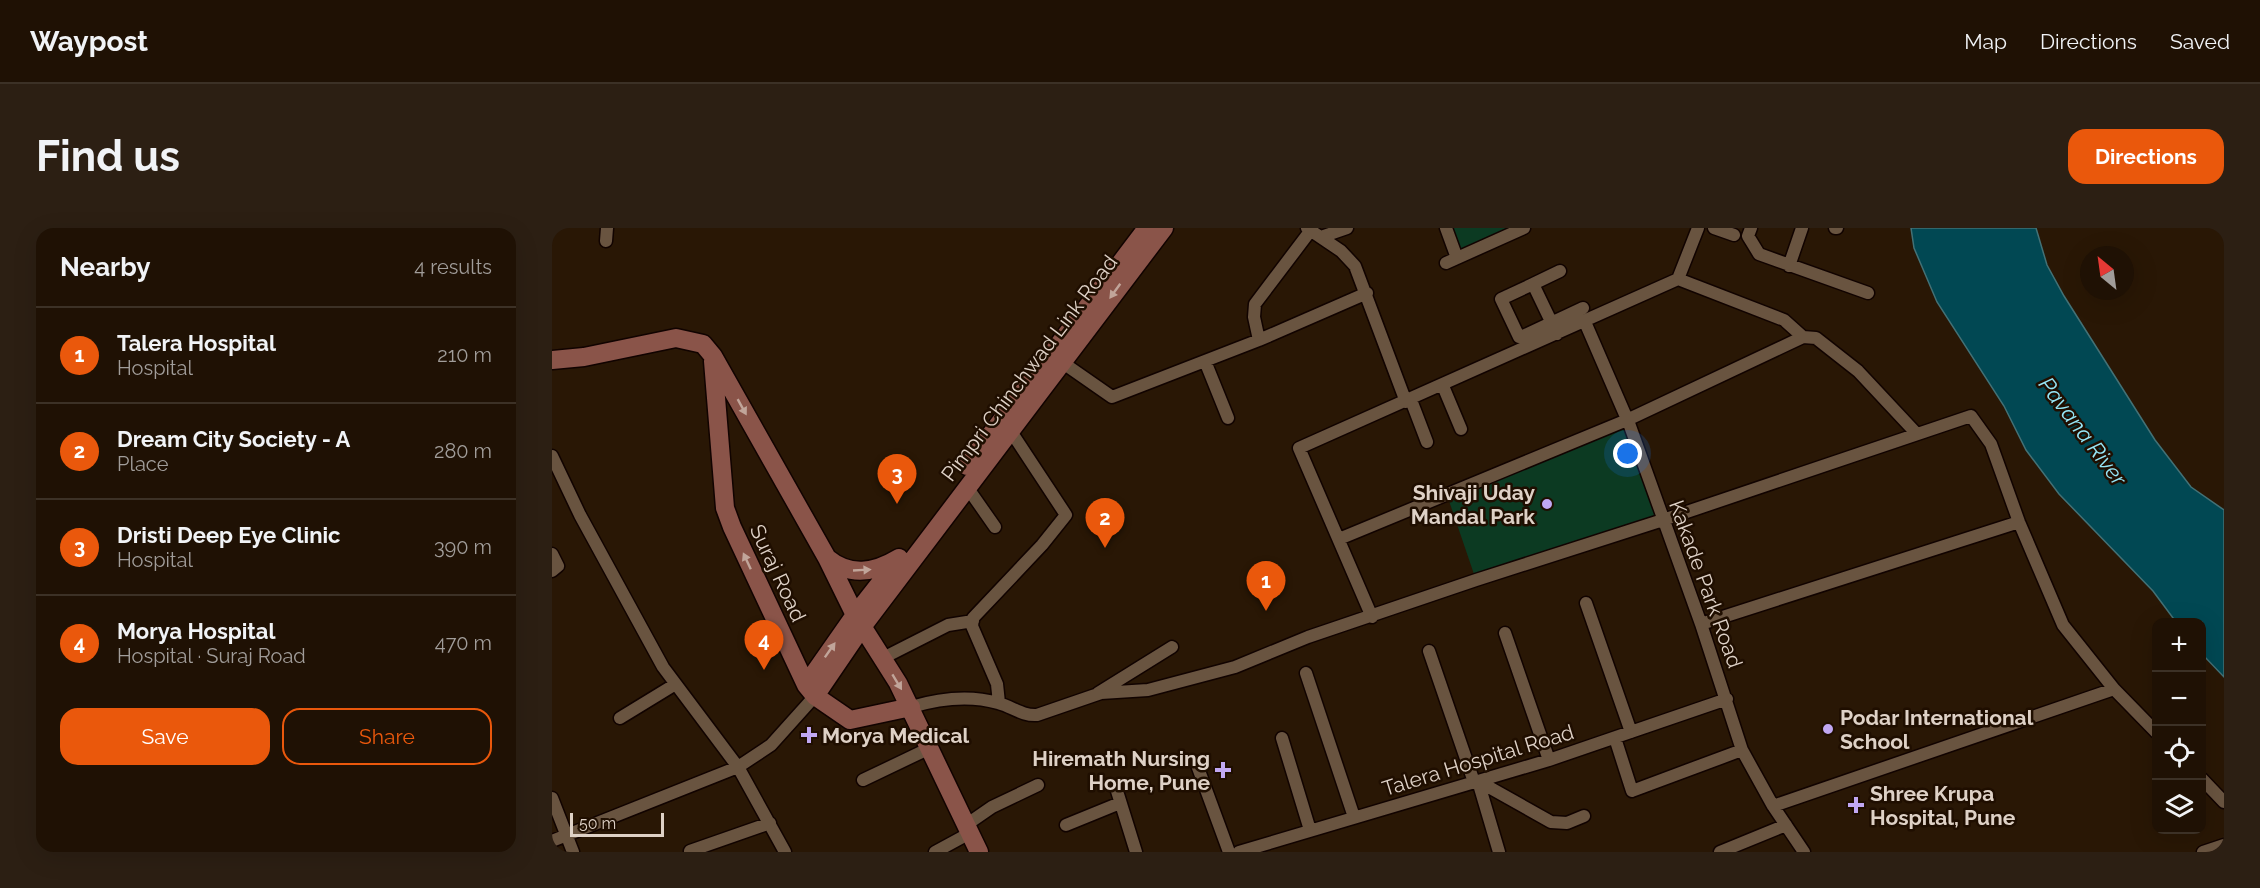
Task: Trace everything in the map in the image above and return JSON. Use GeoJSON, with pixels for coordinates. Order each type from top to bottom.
{"type":"FeatureCollection","features":[{"type":"Feature","properties":{"kind":"main road","name":"Pimpri Chinchwad Link Road"},"geometry":{"type":"LineString","coordinates":[[811,691],[858,621],[1154,230]]}},
{"type":"Feature","properties":{"kind":"main road"},"geometry":{"type":"LineString","coordinates":[[552,360],[584,357],[676,338],[702,344],[713,356],[827,558],[858,621],[911,707],[979,852]]}},
{"type":"Feature","properties":{"kind":"main road","name":"Suraj Road"},"geometry":{"type":"LineString","coordinates":[[713,356],[725,508],[811,691]]}},
{"type":"Feature","properties":{"kind":"main road","name":"Pimpri Chinchwad Link Road"},"geometry":{"type":"LineString","coordinates":[[904,562],[967,488],[1010,430],[1057,358]]}},
{"type":"Feature","properties":{"kind":"main road"},"geometry":{"type":"LineString","coordinates":[[827,558],[843,569],[859,572],[904,562]]}},
{"type":"Feature","properties":{"kind":"main road"},"geometry":{"type":"LineString","coordinates":[[811,691],[850,720],[911,707]]}},
{"type":"Feature","properties":{"kind":"street"},"geometry":{"type":"LineString","coordinates":[[1259,340],[1254,317],[1256,300],[1313,232],[1347,228]]}},
{"type":"Feature","properties":{"kind":"street"},"geometry":{"type":"LineString","coordinates":[[1446,228],[1452,260],[1524,228]]}},
{"type":"Feature","properties":{"kind":"street"},"geometry":{"type":"LineString","coordinates":[[1372,617],[1299,448],[1443,386],[1678,279],[1698,228]]}},
{"type":"Feature","properties":{"kind":"street"},"geometry":{"type":"LineString","coordinates":[[1714,228],[1734,235]]}},
{"type":"Feature","properties":{"kind":"street"},"geometry":{"type":"LineString","coordinates":[[1751,228],[1748,236],[1760,254],[1868,293]]}},
{"type":"Feature","properties":{"kind":"street"},"geometry":{"type":"LineString","coordinates":[[1789,266],[1802,228]]}},
{"type":"Feature","properties":{"kind":"street"},"geometry":{"type":"LineString","coordinates":[[1313,232],[1355,266],[1408,401],[1427,442]]}},
{"type":"Feature","properties":{"kind":"street"},"geometry":{"type":"LineString","coordinates":[[1560,271],[1503,297],[1500,302],[1516,334],[1521,337],[1583,308]]}},
{"type":"Feature","properties":{"kind":"street"},"geometry":{"type":"LineString","coordinates":[[1678,279],[1784,320],[1803,337]]}},
{"type":"Feature","properties":{"kind":"street"},"geometry":{"type":"LineString","coordinates":[[1533,284],[1557,334]]}},
{"type":"Feature","properties":{"kind":"street"},"geometry":{"type":"LineString","coordinates":[[1057,358],[1112,397],[1259,340],[1367,293]]}},
{"type":"Feature","properties":{"kind":"street","name":"Kakade Park Road"},"geometry":{"type":"LineString","coordinates":[[1585,322],[1627,420],[1701,624],[1742,750],[1773,806],[1804,852]]}},
{"type":"Feature","properties":{"kind":"street"},"geometry":{"type":"LineString","coordinates":[[1339,539],[1627,420],[1803,337],[1815,338],[1858,371],[1884,396],[1916,433]]}},
{"type":"Feature","properties":{"kind":"street"},"geometry":{"type":"LineString","coordinates":[[1205,361],[1228,418]]}},
{"type":"Feature","properties":{"kind":"street"},"geometry":{"type":"LineString","coordinates":[[1443,386],[1461,429]]}},
{"type":"Feature","properties":{"kind":"street"},"geometry":{"type":"LineString","coordinates":[[911,707],[936,700],[976,699],[999,703],[1026,716],[1037,715],[1094,695],[1148,690],[1199,678],[1235,667],[1308,637],[1971,416],[1991,444],[2019,522],[2063,625],[2114,688],[2152,727]]}},
{"type":"Feature","properties":{"kind":"street"},"geometry":{"type":"LineString","coordinates":[[882,658],[948,625],[972,621],[1066,515],[1010,430]]}},
{"type":"Feature","properties":{"kind":"street"},"geometry":{"type":"LineString","coordinates":[[552,456],[596,544],[674,685],[738,767],[785,852]]}},
{"type":"Feature","properties":{"kind":"street"},"geometry":{"type":"LineString","coordinates":[[967,488],[995,527]]}},
{"type":"Feature","properties":{"kind":"street"},"geometry":{"type":"LineString","coordinates":[[1701,624],[2019,522]]}},
{"type":"Feature","properties":{"kind":"street"},"geometry":{"type":"LineString","coordinates":[[552,554],[558,566],[552,571]]}},
{"type":"Feature","properties":{"kind":"street"},"geometry":{"type":"LineString","coordinates":[[1586,603],[1631,732]]}},
{"type":"Feature","properties":{"kind":"street"},"geometry":{"type":"LineString","coordinates":[[972,621],[972,626],[997,684],[999,703]]}},
{"type":"Feature","properties":{"kind":"street"},"geometry":{"type":"LineString","coordinates":[[1505,633],[1549,760]]}},
{"type":"Feature","properties":{"kind":"street"},"geometry":{"type":"LineString","coordinates":[[1094,695],[1172,647]]}},
{"type":"Feature","properties":{"kind":"street"},"geometry":{"type":"LineString","coordinates":[[1429,651],[1499,852]]}},
{"type":"Feature","properties":{"kind":"street"},"geometry":{"type":"LineString","coordinates":[[1306,673],[1354,817]]}},
{"type":"Feature","properties":{"kind":"street"},"geometry":{"type":"LineString","coordinates":[[620,718],[674,685]]}},
{"type":"Feature","properties":{"kind":"street"},"geometry":{"type":"LineString","coordinates":[[1773,806],[2114,688]]}},
{"type":"Feature","properties":{"kind":"street","name":"Pimpri Chinchwad Link Road"},"geometry":{"type":"LineString","coordinates":[[552,841],[738,767],[771,745],[796,716],[811,691]]}},
{"type":"Feature","properties":{"kind":"street","name":"Talera Hospital Road"},"geometry":{"type":"LineString","coordinates":[[1239,852],[1549,760],[1727,699]]}},
{"type":"Feature","properties":{"kind":"street"},"geometry":{"type":"LineString","coordinates":[[1282,738],[1311,830]]}},
{"type":"Feature","properties":{"kind":"street"},"geometry":{"type":"LineString","coordinates":[[1615,738],[1632,791],[1742,750]]}},
{"type":"Feature","properties":{"kind":"street"},"geometry":{"type":"LineString","coordinates":[[862,780],[930,748]]}},
{"type":"Feature","properties":{"kind":"street"},"geometry":{"type":"LineString","coordinates":[[1197,765],[1229,852]]}},
{"type":"Feature","properties":{"kind":"street"},"geometry":{"type":"LineString","coordinates":[[2203,780],[2224,802]]}},
{"type":"Feature","properties":{"kind":"street"},"geometry":{"type":"LineString","coordinates":[[1476,782],[1551,822],[1567,823],[1584,816]]}},
{"type":"Feature","properties":{"kind":"street"},"geometry":{"type":"LineString","coordinates":[[935,852],[968,829],[992,807],[1038,785]]}},
{"type":"Feature","properties":{"kind":"street"},"geometry":{"type":"LineString","coordinates":[[1065,825],[1118,797],[1136,852]]}},
{"type":"Feature","properties":{"kind":"street"},"geometry":{"type":"LineString","coordinates":[[552,798],[573,852]]}},
{"type":"Feature","properties":{"kind":"street"},"geometry":{"type":"LineString","coordinates":[[690,851],[770,823]]}},
{"type":"Feature","properties":{"kind":"street"},"geometry":{"type":"LineString","coordinates":[[1719,852],[1786,825]]}},
{"type":"Feature","properties":{"kind":"street"},"geometry":{"type":"LineString","coordinates":[[2203,852],[2224,844]]}},
{"type":"Feature","properties":{"kind":"green space"},"geometry":{"type":"Polygon","coordinates":[[[1442,228],[1515,228],[1451,255],[1442,228]]]}},
{"type":"Feature","properties":{"kind":"green space"},"geometry":{"type":"Polygon","coordinates":[[[1630,426],[1663,520],[1476,580],[1447,495],[1630,426]]]}},
{"type":"Feature","properties":{"kind":"water","name":"Pavana River"},"geometry":{"type":"Polygon","coordinates":[[[1911,228],[2036,228],[2047,265],[2064,296],[2155,440],[2191,487],[2224,510],[2224,677],[2206,658],[2206,618],[2173,618],[2153,591],[2059,494],[2026,450],[2004,406],[1937,302],[1914,248],[1911,228]]]}},
{"type":"Feature","properties":{"kind":"place","name":"Dristi Deep Eye Clinic"},"geometry":{"type":"Point","coordinates":[897,504]}},
{"type":"Feature","properties":{"kind":"place","name":"Shivaji Uday Mandal Park"},"geometry":{"type":"Point","coordinates":[1547,504]}},
{"type":"Feature","properties":{"kind":"place","name":"Dream City Society - A"},"geometry":{"type":"Point","coordinates":[1105,548]}},
{"type":"Feature","properties":{"kind":"place","name":"Talera Hospital"},"geometry":{"type":"Point","coordinates":[1266,611]}},
{"type":"Feature","properties":{"kind":"place","name":"Morya Hospital"},"geometry":{"type":"Point","coordinates":[764,670]}},
{"type":"Feature","properties":{"kind":"place","name":"Podar International School"},"geometry":{"type":"Point","coordinates":[1828,729]}},
{"type":"Feature","properties":{"kind":"place","name":"Morya Medical"},"geometry":{"type":"Point","coordinates":[809,735]}},
{"type":"Feature","properties":{"kind":"place","name":"Hiremath Nursing Home, Pune"},"geometry":{"type":"Point","coordinates":[1223,770]}},
{"type":"Feature","properties":{"kind":"place","name":"Shree Krupa Hospital, Pune"},"geometry":{"type":"Point","coordinates":[1856,805]}}]}
